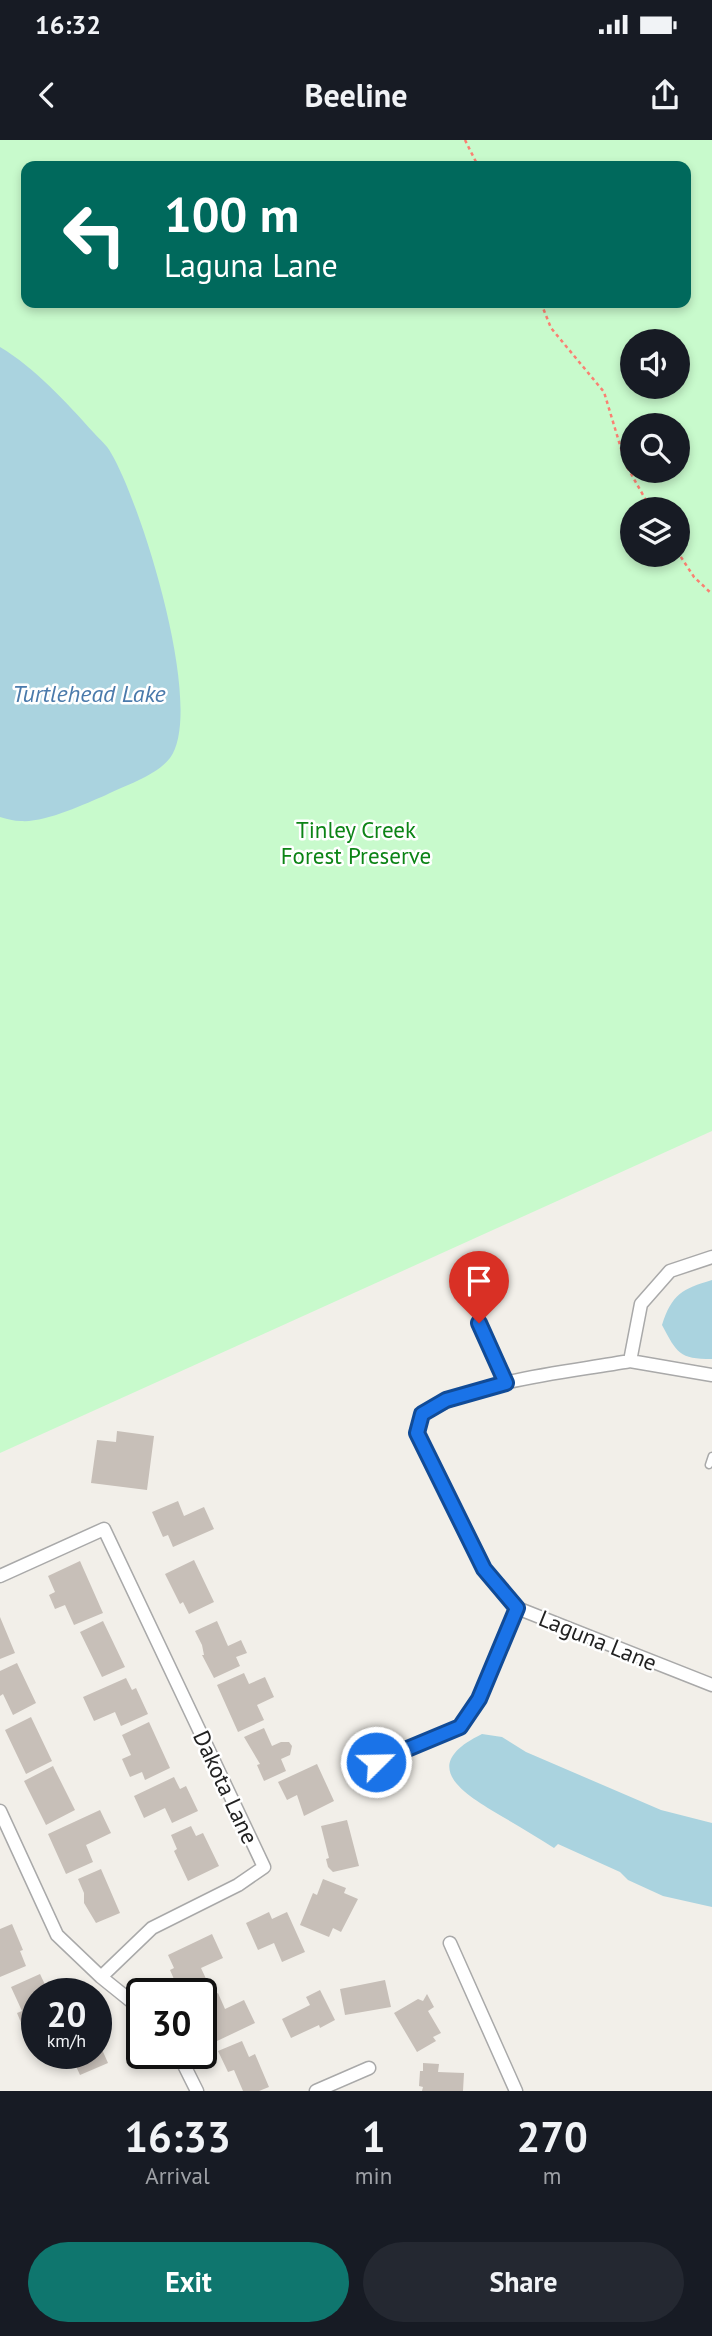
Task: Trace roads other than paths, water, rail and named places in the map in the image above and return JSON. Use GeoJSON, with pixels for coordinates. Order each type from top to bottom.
{"type":"FeatureCollection","features":[{"type":"Feature","properties":{"kind":"street"},"geometry":{"type":"LineString","coordinates":[[630,1361],[641,1304],[670,1272],[712,1256]]}},
{"type":"Feature","properties":{"kind":"street"},"geometry":{"type":"LineString","coordinates":[[479,1323],[506,1383],[630,1361],[712,1375]]}},
{"type":"Feature","properties":{"kind":"street","name":"Laguna Lane"},"geometry":{"type":"LineString","coordinates":[[506,1383],[446,1400],[422,1414],[417,1433],[484,1569],[517,1608],[712,1685]]}},
{"type":"Feature","properties":{"kind":"street","name":"Dakota Lane"},"geometry":{"type":"LineString","coordinates":[[0,1576],[104,1529],[264,1867],[238,1885],[152,1928],[101,1977]]}},
{"type":"Feature","properties":{"kind":"street"},"geometry":{"type":"LineString","coordinates":[[355,1771],[460,1727],[479,1699],[517,1608]]}},
{"type":"Feature","properties":{"kind":"street"},"geometry":{"type":"LineString","coordinates":[[0,1811],[57,1935],[126,1997]]}},
{"type":"Feature","properties":{"kind":"street"},"geometry":{"type":"LineString","coordinates":[[450,1943],[516,2091]]}},
{"type":"Feature","properties":{"kind":"street"},"geometry":{"type":"LineString","coordinates":[[316,2091],[369,2068]]}},
{"type":"Feature","properties":{"kind":"street"},"geometry":{"type":"LineString","coordinates":[[186,2069],[197,2091]]}},
{"type":"Feature","properties":{"kind":"lane"},"geometry":{"type":"LineString","coordinates":[[709,1465],[712,1456]]}},
{"type":"Feature","properties":{"kind":"water","name":"Turtlehead Lake"},"geometry":{"type":"Polygon","coordinates":[[[0,347],[26,365],[72,409],[105,445],[124,478],[165,606],[175,653],[180,697],[179,733],[170,758],[157,770],[87,803],[30,821],[0,817],[0,347]]]}},
{"type":"Feature","properties":{"kind":"water"},"geometry":{"type":"Polygon","coordinates":[[[712,1280],[712,1359],[692,1358],[676,1348],[662,1325],[670,1306],[680,1294],[693,1286],[712,1280]]]}},
{"type":"Feature","properties":{"kind":"water"},"geometry":{"type":"Polygon","coordinates":[[[482,1734],[502,1737],[526,1752],[661,1810],[712,1823],[712,1907],[663,1896],[628,1880],[620,1872],[558,1844],[554,1848],[474,1799],[453,1779],[449,1768],[452,1757],[462,1746],[482,1734]]]}},
{"type":"Feature","properties":{"kind":"park label","name":"Tinley Creek Forest Preserve"},"geometry":{"type":"Point","coordinates":[356,842]}}]}
